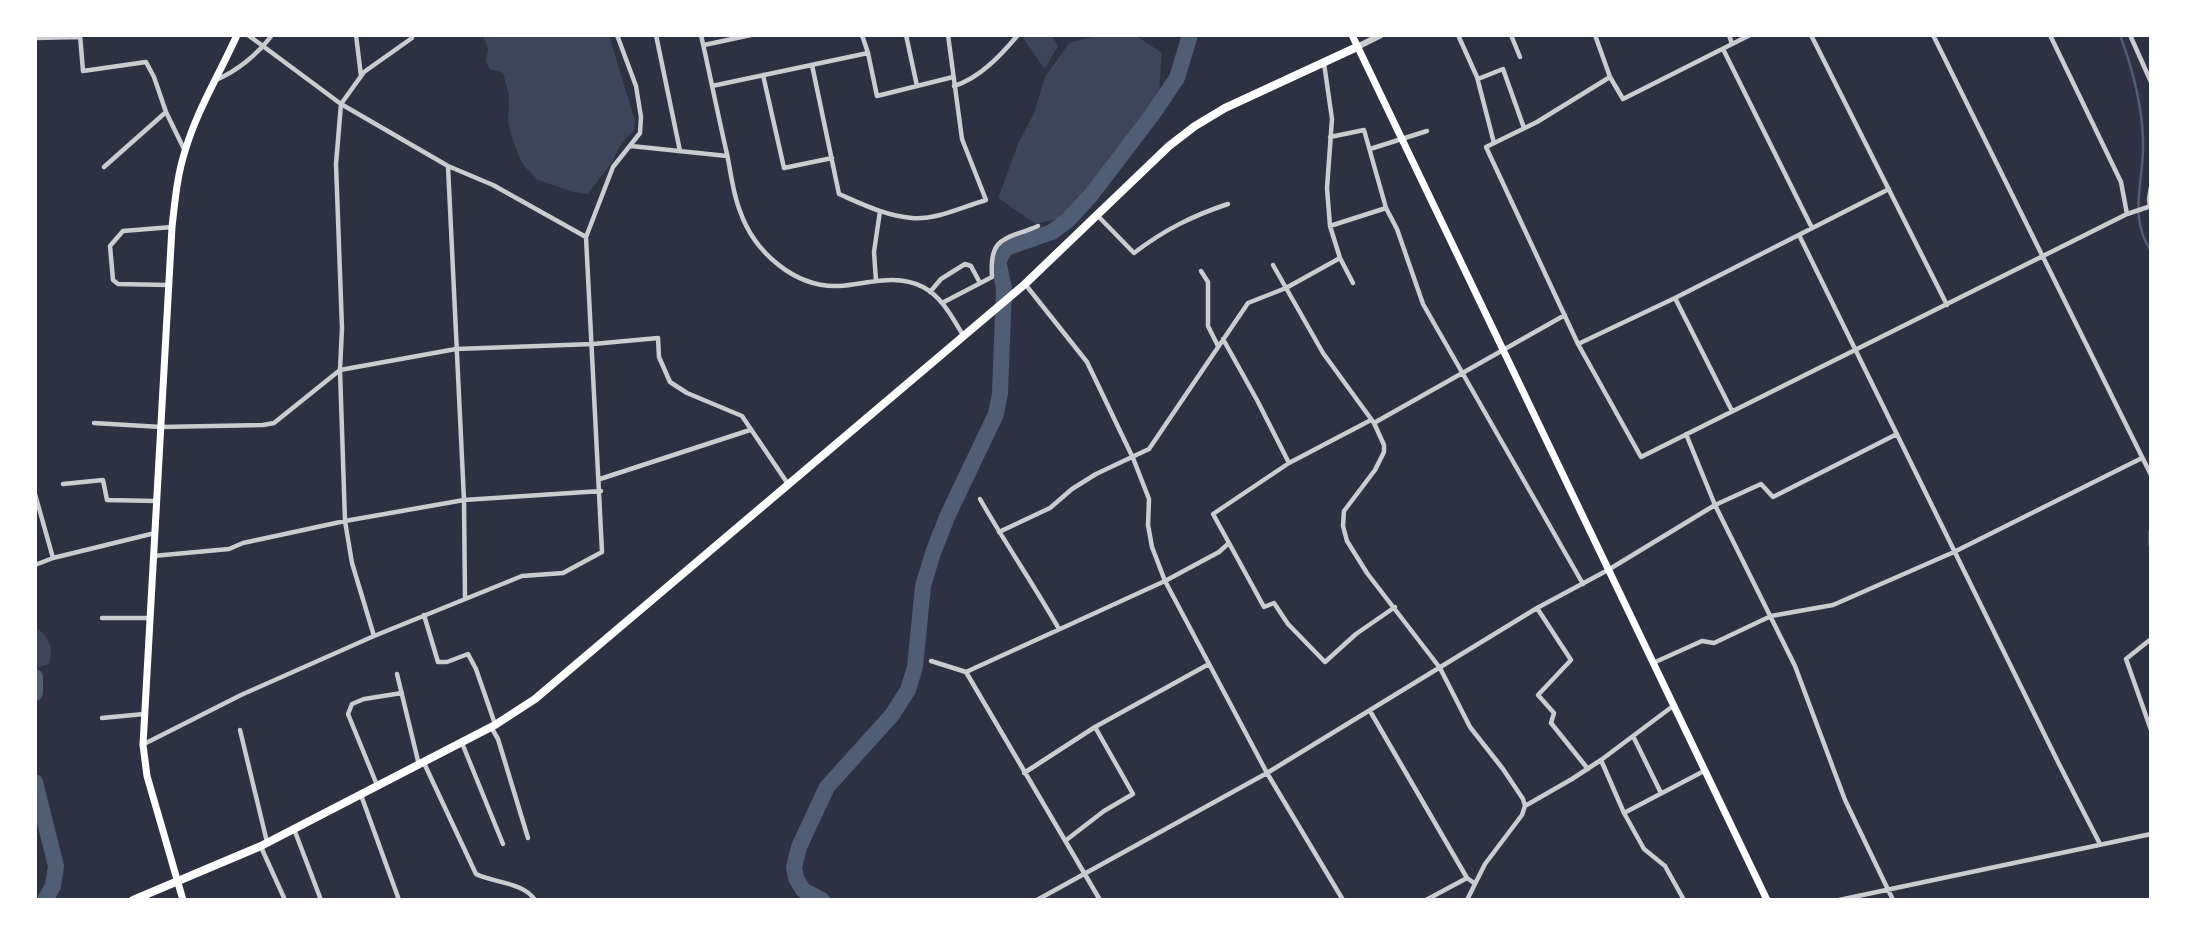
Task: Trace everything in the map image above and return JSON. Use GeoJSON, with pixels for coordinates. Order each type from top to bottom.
{"type":"FeatureCollection","features":[{"type":"Feature","properties":{"kind":"main road"},"geometry":{"type":"LineString","coordinates":[[183,900],[147,776],[143,745],[168,285],[177,184],[185,150],[237,35]]}},
{"type":"Feature","properties":{"kind":"main road"},"geometry":{"type":"LineString","coordinates":[[1352,35],[1767,900]]}},
{"type":"Feature","properties":{"kind":"main road"},"geometry":{"type":"LineString","coordinates":[[133,900],[294,830],[463,743],[535,699],[1025,284],[1169,146],[1225,108],[1357,47]]}},
{"type":"Feature","properties":{"kind":"street"},"geometry":{"type":"LineString","coordinates":[[248,35],[341,104],[448,166],[493,185],[586,237]]}},
{"type":"Feature","properties":{"kind":"street"},"geometry":{"type":"LineString","coordinates":[[215,81],[230,74],[272,35]]}},
{"type":"Feature","properties":{"kind":"street"},"geometry":{"type":"LineString","coordinates":[[356,35],[361,77]]}},
{"type":"Feature","properties":{"kind":"street"},"geometry":{"type":"LineString","coordinates":[[143,745],[241,695],[374,636],[522,576],[563,573],[602,552],[586,237],[614,167],[640,133],[641,117],[636,86],[617,35]]}},
{"type":"Feature","properties":{"kind":"street"},"geometry":{"type":"LineString","coordinates":[[656,35],[680,151]]}},
{"type":"Feature","properties":{"kind":"street"},"geometry":{"type":"LineString","coordinates":[[701,35],[740,212],[762,249],[777,264],[805,281],[823,286],[900,280],[922,286],[943,303],[963,335]]}},
{"type":"Feature","properties":{"kind":"street"},"geometry":{"type":"LineString","coordinates":[[703,45],[751,35]]}},
{"type":"Feature","properties":{"kind":"street"},"geometry":{"type":"LineString","coordinates":[[862,35],[877,96],[953,78]]}},
{"type":"Feature","properties":{"kind":"street"},"geometry":{"type":"LineString","coordinates":[[906,35],[917,86]]}},
{"type":"Feature","properties":{"kind":"street"},"geometry":{"type":"LineString","coordinates":[[812,65],[839,194],[880,211],[912,218],[937,216],[986,200],[962,138],[948,35]]}},
{"type":"Feature","properties":{"kind":"street"},"geometry":{"type":"LineString","coordinates":[[954,86],[967,82],[1002,53],[1018,35]]}},
{"type":"Feature","properties":{"kind":"street"},"geometry":{"type":"LineString","coordinates":[[1357,47],[1381,35]]}},
{"type":"Feature","properties":{"kind":"street"},"geometry":{"type":"LineString","coordinates":[[1458,35],[1478,79],[1494,143]]}},
{"type":"Feature","properties":{"kind":"street"},"geometry":{"type":"LineString","coordinates":[[1511,35],[1520,57]]}},
{"type":"Feature","properties":{"kind":"street"},"geometry":{"type":"LineString","coordinates":[[1595,35],[1610,77],[1623,99],[1749,35]]}},
{"type":"Feature","properties":{"kind":"street"},"geometry":{"type":"LineString","coordinates":[[1729,35],[1732,44]]}},
{"type":"Feature","properties":{"kind":"street"},"geometry":{"type":"LineString","coordinates":[[1811,35],[1947,304]]}},
{"type":"Feature","properties":{"kind":"street"},"geometry":{"type":"LineString","coordinates":[[1933,35],[2151,475]]}},
{"type":"Feature","properties":{"kind":"street"},"geometry":{"type":"LineString","coordinates":[[2050,35],[2121,182],[2127,214]]}},
{"type":"Feature","properties":{"kind":"street"},"geometry":{"type":"LineString","coordinates":[[2130,35],[2151,82]]}},
{"type":"Feature","properties":{"kind":"street"},"geometry":{"type":"LineString","coordinates":[[35,38],[80,36],[83,71],[146,62],[185,150]]}},
{"type":"Feature","properties":{"kind":"street"},"geometry":{"type":"LineString","coordinates":[[374,636],[352,563],[345,521],[336,164],[341,104],[365,72],[412,38]]}},
{"type":"Feature","properties":{"kind":"street"},"geometry":{"type":"LineString","coordinates":[[1723,49],[1812,229]]}},
{"type":"Feature","properties":{"kind":"street"},"geometry":{"type":"LineString","coordinates":[[712,86],[868,52]]}},
{"type":"Feature","properties":{"kind":"street"},"geometry":{"type":"LineString","coordinates":[[1324,62],[1331,99],[1326,188],[1330,226],[1340,258],[1353,283]]}},
{"type":"Feature","properties":{"kind":"street"},"geometry":{"type":"LineString","coordinates":[[1478,79],[1503,69],[1524,128]]}},
{"type":"Feature","properties":{"kind":"street"},"geometry":{"type":"LineString","coordinates":[[763,75],[784,168],[832,158]]}},
{"type":"Feature","properties":{"kind":"street"},"geometry":{"type":"LineString","coordinates":[[1610,77],[1524,128],[1486,147],[1578,344],[1641,457],[2127,214],[2150,207],[2151,187]]}},
{"type":"Feature","properties":{"kind":"street"},"geometry":{"type":"LineString","coordinates":[[104,167],[166,112]]}},
{"type":"Feature","properties":{"kind":"street"},"geometry":{"type":"LineString","coordinates":[[1330,136],[1364,130],[1387,208],[1423,304],[1583,584]]}},
{"type":"Feature","properties":{"kind":"street"},"geometry":{"type":"LineString","coordinates":[[1370,149],[1427,131]]}},
{"type":"Feature","properties":{"kind":"street"},"geometry":{"type":"LineString","coordinates":[[631,146],[727,156]]}},
{"type":"Feature","properties":{"kind":"street"},"geometry":{"type":"LineString","coordinates":[[448,166],[464,500],[465,598]]}},
{"type":"Feature","properties":{"kind":"street"},"geometry":{"type":"LineString","coordinates":[[1578,344],[1889,189]]}},
{"type":"Feature","properties":{"kind":"street"},"geometry":{"type":"LineString","coordinates":[[1097,215],[1134,253],[1158,235],[1195,215],[1228,204]]}},
{"type":"Feature","properties":{"kind":"street"},"geometry":{"type":"LineString","coordinates":[[1330,226],[1387,208]]}},
{"type":"Feature","properties":{"kind":"street"},"geometry":{"type":"LineString","coordinates":[[876,281],[874,252],[880,211]]}},
{"type":"Feature","properties":{"kind":"street"},"geometry":{"type":"LineString","coordinates":[[943,303],[992,277],[992,253],[999,241],[1038,226]]}},
{"type":"Feature","properties":{"kind":"street"},"geometry":{"type":"LineString","coordinates":[[168,285],[118,284],[113,280],[110,246],[123,231],[172,227]]}},
{"type":"Feature","properties":{"kind":"street"},"geometry":{"type":"LineString","coordinates":[[1799,235],[2101,844]]}},
{"type":"Feature","properties":{"kind":"street"},"geometry":{"type":"LineString","coordinates":[[999,532],[1050,508],[1072,489],[1096,474],[1149,449],[1248,303],[1286,288],[1340,258]]}},
{"type":"Feature","properties":{"kind":"street"},"geometry":{"type":"LineString","coordinates":[[930,292],[941,279],[965,264],[971,266],[980,284]]}},
{"type":"Feature","properties":{"kind":"street"},"geometry":{"type":"LineString","coordinates":[[1273,265],[1323,353],[1373,421],[1384,445],[1384,452],[1375,470],[1344,512],[1343,526],[1347,541],[1410,631],[1440,668],[1469,727],[1523,799],[1525,806],[1521,816],[1474,883],[1467,900]]}},
{"type":"Feature","properties":{"kind":"street"},"geometry":{"type":"LineString","coordinates":[[1201,271],[1208,282],[1208,326],[1218,346]]}},
{"type":"Feature","properties":{"kind":"street"},"geometry":{"type":"LineString","coordinates":[[1025,284],[1087,362],[1133,458],[1149,499],[1150,536],[1165,581],[1267,773],[1343,900]]}},
{"type":"Feature","properties":{"kind":"street"},"geometry":{"type":"LineString","coordinates":[[1675,298],[1732,411]]}},
{"type":"Feature","properties":{"kind":"street"},"geometry":{"type":"LineString","coordinates":[[1395,607],[1356,634],[1325,662],[1288,624],[1274,603],[1264,607],[1213,514],[1289,463],[1462,375],[1565,315]]}},
{"type":"Feature","properties":{"kind":"street"},"geometry":{"type":"LineString","coordinates":[[94,422],[160,427],[263,425],[274,422],[340,370],[456,349],[593,344],[658,338],[659,357],[670,382],[687,393],[742,416],[788,484]]}},
{"type":"Feature","properties":{"kind":"street"},"geometry":{"type":"LineString","coordinates":[[1223,339],[1289,463]]}},
{"type":"Feature","properties":{"kind":"street"},"geometry":{"type":"LineString","coordinates":[[600,479],[750,430]]}},
{"type":"Feature","properties":{"kind":"street"},"geometry":{"type":"LineString","coordinates":[[1686,434],[1714,505],[1795,666],[1845,800],[1893,900]]}},
{"type":"Feature","properties":{"kind":"street"},"geometry":{"type":"LineString","coordinates":[[1037,900],[1267,773],[1537,608],[1608,570],[1714,505],[1761,484],[1773,498],[1897,434]]}},
{"type":"Feature","properties":{"kind":"street"},"geometry":{"type":"LineString","coordinates":[[1653,663],[1702,641],[1714,643],[1771,616],[1833,605],[1954,552],[2142,458]]}},
{"type":"Feature","properties":{"kind":"street"},"geometry":{"type":"LineString","coordinates":[[63,484],[103,480],[107,500],[156,501]]}},
{"type":"Feature","properties":{"kind":"street"},"geometry":{"type":"LineString","coordinates":[[153,556],[229,549],[243,543],[345,521],[464,500],[601,491]]}},
{"type":"Feature","properties":{"kind":"street"},"geometry":{"type":"LineString","coordinates":[[35,494],[36,509],[53,558]]}},
{"type":"Feature","properties":{"kind":"street"},"geometry":{"type":"LineString","coordinates":[[980,499],[1059,629]]}},
{"type":"Feature","properties":{"kind":"street"},"geometry":{"type":"LineString","coordinates":[[2151,531],[2151,545]]}},
{"type":"Feature","properties":{"kind":"street"},"geometry":{"type":"LineString","coordinates":[[35,565],[53,558],[155,533]]}},
{"type":"Feature","properties":{"kind":"street"},"geometry":{"type":"LineString","coordinates":[[965,672],[1165,581],[1219,552],[1228,543]]}},
{"type":"Feature","properties":{"kind":"street"},"geometry":{"type":"LineString","coordinates":[[1537,608],[1571,660],[1538,695],[1553,713],[1550,723],[1588,769]]}},
{"type":"Feature","properties":{"kind":"street"},"geometry":{"type":"LineString","coordinates":[[424,615],[438,662],[447,663],[468,654],[476,669],[528,838]]}},
{"type":"Feature","properties":{"kind":"street"},"geometry":{"type":"LineString","coordinates":[[102,618],[149,618]]}},
{"type":"Feature","properties":{"kind":"street"},"geometry":{"type":"LineString","coordinates":[[2151,639],[2126,659],[2151,730]]}},
{"type":"Feature","properties":{"kind":"street"},"geometry":{"type":"LineString","coordinates":[[931,661],[965,672],[1100,900]]}},
{"type":"Feature","properties":{"kind":"street"},"geometry":{"type":"LineString","coordinates":[[1024,773],[1095,727],[1209,664]]}},
{"type":"Feature","properties":{"kind":"street"},"geometry":{"type":"LineString","coordinates":[[397,674],[421,764],[475,874],[530,892],[535,900]]}},
{"type":"Feature","properties":{"kind":"street"},"geometry":{"type":"LineString","coordinates":[[378,787],[348,714],[352,704],[364,699],[402,693]]}},
{"type":"Feature","properties":{"kind":"street"},"geometry":{"type":"LineString","coordinates":[[1525,806],[1588,769],[1673,706]]}},
{"type":"Feature","properties":{"kind":"street"},"geometry":{"type":"LineString","coordinates":[[1370,711],[1467,878],[1474,883]]}},
{"type":"Feature","properties":{"kind":"street"},"geometry":{"type":"LineString","coordinates":[[102,718],[144,714]]}},
{"type":"Feature","properties":{"kind":"street"},"geometry":{"type":"LineString","coordinates":[[1065,841],[1104,811],[1133,794],[1095,727]]}},
{"type":"Feature","properties":{"kind":"street"},"geometry":{"type":"LineString","coordinates":[[240,730],[264,845],[285,900]]}},
{"type":"Feature","properties":{"kind":"street"},"geometry":{"type":"LineString","coordinates":[[1633,736],[1661,793]]}},
{"type":"Feature","properties":{"kind":"street"},"geometry":{"type":"LineString","coordinates":[[463,743],[503,844]]}},
{"type":"Feature","properties":{"kind":"street"},"geometry":{"type":"LineString","coordinates":[[1601,760],[1624,813],[1644,849],[1665,866],[1684,900]]}},
{"type":"Feature","properties":{"kind":"street"},"geometry":{"type":"LineString","coordinates":[[1624,813],[1704,771]]}},
{"type":"Feature","properties":{"kind":"street"},"geometry":{"type":"LineString","coordinates":[[361,795],[400,900]]}},
{"type":"Feature","properties":{"kind":"street"},"geometry":{"type":"LineString","coordinates":[[294,830],[321,900]]}},
{"type":"Feature","properties":{"kind":"street"},"geometry":{"type":"LineString","coordinates":[[1839,900],[2151,834]]}},
{"type":"Feature","properties":{"kind":"street"},"geometry":{"type":"LineString","coordinates":[[1426,900],[1467,878]]}},
{"type":"Feature","properties":{"kind":"shaded area"},"geometry":{"type":"Polygon","coordinates":[[[483,35],[609,35],[635,121],[634,130],[621,144],[612,162],[588,194],[538,180],[520,159],[508,122],[509,95],[503,73],[490,69],[486,61],[488,49],[483,35]]]}},
{"type":"Feature","properties":{"kind":"shaded area"},"geometry":{"type":"Polygon","coordinates":[[[1025,35],[1051,35],[1058,46],[1046,67],[1044,68],[1023,38],[1025,35]]]}},
{"type":"Feature","properties":{"kind":"shaded area"},"geometry":{"type":"Polygon","coordinates":[[[1099,35],[1135,35],[1162,53],[1159,94],[1135,132],[1106,162],[1079,214],[1036,224],[998,198],[1018,144],[1034,113],[1045,77],[1069,43],[1099,35]]]}},
{"type":"Feature","properties":{"kind":"shaded area"},"geometry":{"type":"Polygon","coordinates":[[[35,626],[47,638],[51,651],[49,664],[37,668],[35,661],[35,626]]]}},
{"type":"Feature","properties":{"kind":"waterway"},"geometry":{"type":"LineString","coordinates":[[822,900],[803,890],[796,878],[794,867],[799,847],[827,787],[892,715],[908,690],[915,667],[923,586],[933,553],[947,517],[996,414],[1000,393],[1004,288],[998,261],[1006,248],[1052,232],[1068,220],[1091,195],[1177,78],[1190,35]]}},
{"type":"Feature","properties":{"kind":"waterway"},"geometry":{"type":"LineString","coordinates":[[2120,35],[2133,74],[2141,113],[2143,154],[2138,211],[2144,238],[2151,251]]}},
{"type":"Feature","properties":{"kind":"waterway"},"geometry":{"type":"LineString","coordinates":[[35,677],[35,693]]}},
{"type":"Feature","properties":{"kind":"waterway"},"geometry":{"type":"LineString","coordinates":[[35,782],[56,866],[53,886],[45,900]]}}]}
